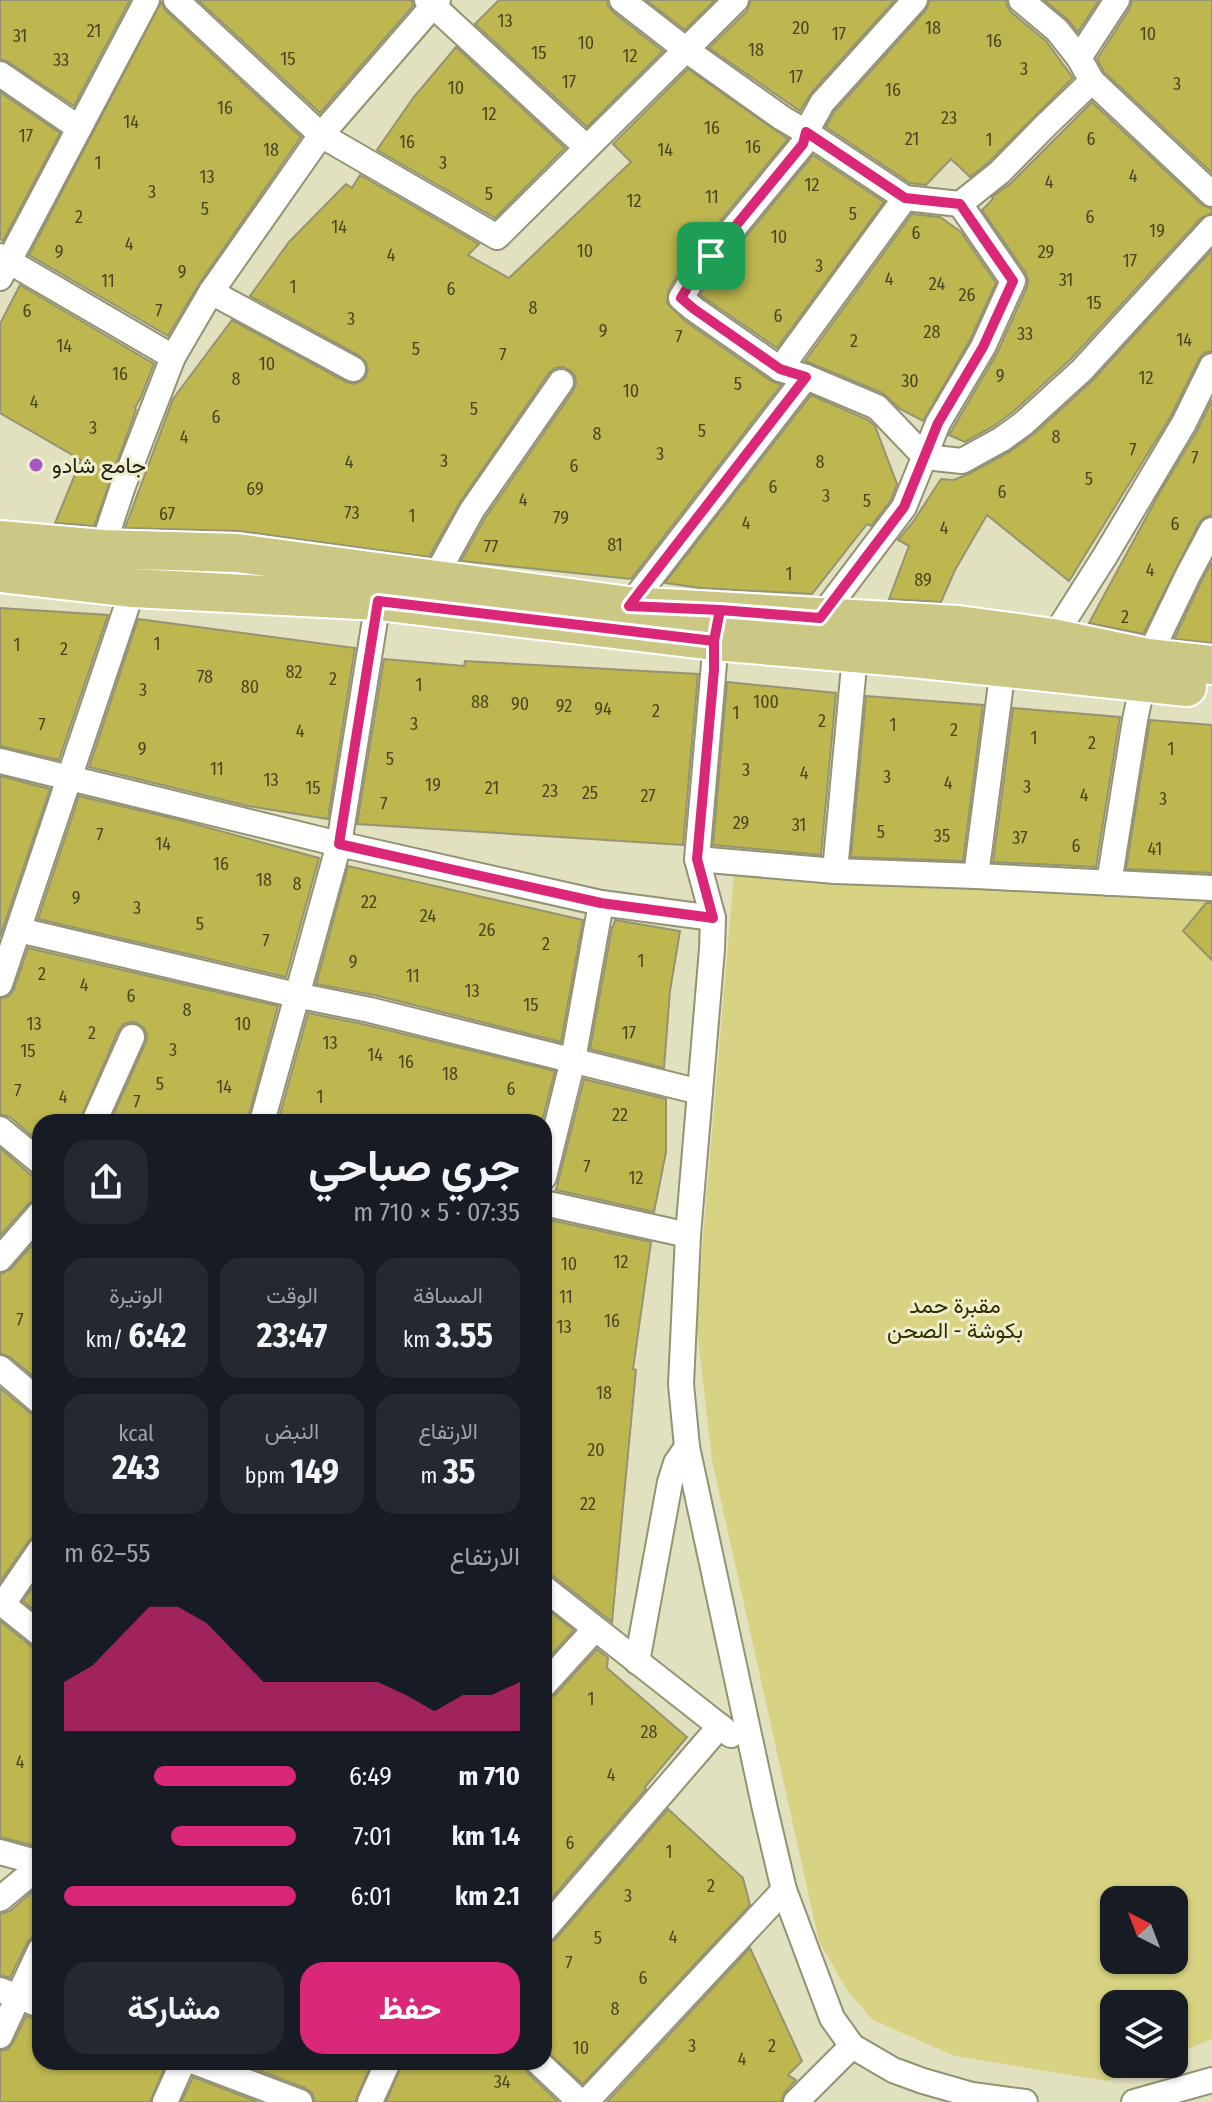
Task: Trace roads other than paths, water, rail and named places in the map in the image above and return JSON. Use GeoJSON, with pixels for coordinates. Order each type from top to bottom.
{"type":"FeatureCollection","features":[{"type":"Feature","properties":{"kind":"main road"},"geometry":{"type":"LineString","coordinates":[[0,540],[102,549],[237,553],[434,579],[629,606],[855,655],[1003,668],[1145,671],[1212,665]]}},
{"type":"Feature","properties":{"kind":"main road"},"geometry":{"type":"LineString","coordinates":[[0,573],[133,588],[378,601],[717,626],[820,618],[958,625],[1053,638],[1145,671],[1212,689]]}},
{"type":"Feature","properties":{"kind":"street"},"geometry":{"type":"LineString","coordinates":[[147,0],[2,265],[173,357]]}},
{"type":"Feature","properties":{"kind":"street"},"geometry":{"type":"LineString","coordinates":[[176,0],[321,135],[497,237],[736,0]]}},
{"type":"Feature","properties":{"kind":"street"},"geometry":{"type":"LineString","coordinates":[[622,0],[782,118],[905,198],[960,204],[1000,172],[1092,81]]}},
{"type":"Feature","properties":{"kind":"street"},"geometry":{"type":"LineString","coordinates":[[915,0],[822,103],[803,144],[695,275],[681,298],[694,309],[780,369],[877,407],[925,457],[962,461],[1024,423],[1082,370],[1212,228]]}},
{"type":"Feature","properties":{"kind":"street"},"geometry":{"type":"LineString","coordinates":[[1021,0],[1057,30],[1092,81],[1212,194]]}},
{"type":"Feature","properties":{"kind":"street"},"geometry":{"type":"LineString","coordinates":[[1079,58],[1117,0]]}},
{"type":"Feature","properties":{"kind":"street"},"geometry":{"type":"LineString","coordinates":[[0,984],[133,588],[102,549],[173,357],[211,292],[321,135],[433,2],[586,147]]}},
{"type":"Feature","properties":{"kind":"street"},"geometry":{"type":"LineString","coordinates":[[0,74],[79,128]]}},
{"type":"Feature","properties":{"kind":"street"},"geometry":{"type":"LineString","coordinates":[[780,369],[905,198]]}},
{"type":"Feature","properties":{"kind":"street"},"geometry":{"type":"LineString","coordinates":[[820,618],[904,507],[938,423],[983,347],[1013,281],[960,204]]}},
{"type":"Feature","properties":{"kind":"street"},"geometry":{"type":"LineString","coordinates":[[211,292],[353,369]]}},
{"type":"Feature","properties":{"kind":"street"},"geometry":{"type":"LineString","coordinates":[[1053,638],[1184,423],[1212,366]]}},
{"type":"Feature","properties":{"kind":"street"},"geometry":{"type":"LineString","coordinates":[[629,606],[806,377]]}},
{"type":"Feature","properties":{"kind":"street"},"geometry":{"type":"LineString","coordinates":[[434,579],[472,510],[561,382]]}},
{"type":"Feature","properties":{"kind":"street"},"geometry":{"type":"LineString","coordinates":[[1109,883],[1145,671],[1212,530]]}},
{"type":"Feature","properties":{"kind":"street"},"geometry":{"type":"LineString","coordinates":[[264,1114],[339,844],[378,601]]}},
{"type":"Feature","properties":{"kind":"street"},"geometry":{"type":"LineString","coordinates":[[717,626],[697,859],[713,918],[688,1235],[681,1384],[687,1447],[784,1890],[832,2018],[852,2046],[893,2070],[972,2095],[1025,2102]]}},
{"type":"Feature","properties":{"kind":"street"},"geometry":{"type":"LineString","coordinates":[[835,871],[855,655]]}},
{"type":"Feature","properties":{"kind":"street"},"geometry":{"type":"LineString","coordinates":[[976,876],[1003,668]]}},
{"type":"Feature","properties":{"kind":"street"},"geometry":{"type":"LineString","coordinates":[[0,761],[339,844],[601,903],[713,918]]}},
{"type":"Feature","properties":{"kind":"street"},"geometry":{"type":"LineString","coordinates":[[697,859],[835,871],[1212,888]]}},
{"type":"Feature","properties":{"kind":"street"},"geometry":{"type":"LineString","coordinates":[[552,1145],[573,1060],[601,903]]}},
{"type":"Feature","properties":{"kind":"street"},"geometry":{"type":"LineString","coordinates":[[19,930],[370,1010],[700,1092]]}},
{"type":"Feature","properties":{"kind":"street"},"geometry":{"type":"LineString","coordinates":[[98,1114],[132,1037]]}},
{"type":"Feature","properties":{"kind":"street"},"geometry":{"type":"LineString","coordinates":[[0,1129],[32,1155]]}},
{"type":"Feature","properties":{"kind":"street"},"geometry":{"type":"LineString","coordinates":[[552,1205],[688,1235]]}},
{"type":"Feature","properties":{"kind":"street"},"geometry":{"type":"LineString","coordinates":[[0,1259],[32,1222]]}},
{"type":"Feature","properties":{"kind":"street"},"geometry":{"type":"LineString","coordinates":[[0,1368],[32,1395]]}},
{"type":"Feature","properties":{"kind":"street"},"geometry":{"type":"LineString","coordinates":[[637,1662],[670,1482],[676,1463],[687,1447]]}},
{"type":"Feature","properties":{"kind":"street"},"geometry":{"type":"LineString","coordinates":[[32,1561],[1,1603],[32,1628]]}},
{"type":"Feature","properties":{"kind":"street"},"geometry":{"type":"LineString","coordinates":[[552,1594],[753,1754]]}},
{"type":"Feature","properties":{"kind":"street"},"geometry":{"type":"LineString","coordinates":[[552,1676],[595,1629]]}},
{"type":"Feature","properties":{"kind":"street"},"geometry":{"type":"LineString","coordinates":[[552,1921],[720,1726]]}},
{"type":"Feature","properties":{"kind":"street"},"geometry":{"type":"LineString","coordinates":[[0,1852],[32,1862]]}},
{"type":"Feature","properties":{"kind":"street"},"geometry":{"type":"LineString","coordinates":[[0,1899],[32,1871]]}},
{"type":"Feature","properties":{"kind":"street"},"geometry":{"type":"LineString","coordinates":[[547,2070],[583,2102],[784,1890]]}},
{"type":"Feature","properties":{"kind":"street"},"geometry":{"type":"LineString","coordinates":[[0,2036],[32,1968]]}},
{"type":"Feature","properties":{"kind":"street"},"geometry":{"type":"LineString","coordinates":[[796,2102],[852,2046]]}},
{"type":"Feature","properties":{"kind":"street"},"geometry":{"type":"LineString","coordinates":[[165,2102],[179,2070]]}},
{"type":"Feature","properties":{"kind":"street"},"geometry":{"type":"LineString","coordinates":[[216,2070],[300,2102]]}},
{"type":"Feature","properties":{"kind":"street"},"geometry":{"type":"LineString","coordinates":[[370,2102],[384,2070]]}},
{"type":"Feature","properties":{"kind":"street"},"geometry":{"type":"LineString","coordinates":[[1134,2102],[1212,2080]]}},
{"type":"Feature","properties":{"kind":"place","name":"جامع شادو"},"geometry":{"type":"Point","coordinates":[36,465]}},
{"type":"Feature","properties":{"kind":"park label","name":"مقبرة حمد بكوشة - الصحن"},"geometry":{"type":"Point","coordinates":[955,1318]}}]}
